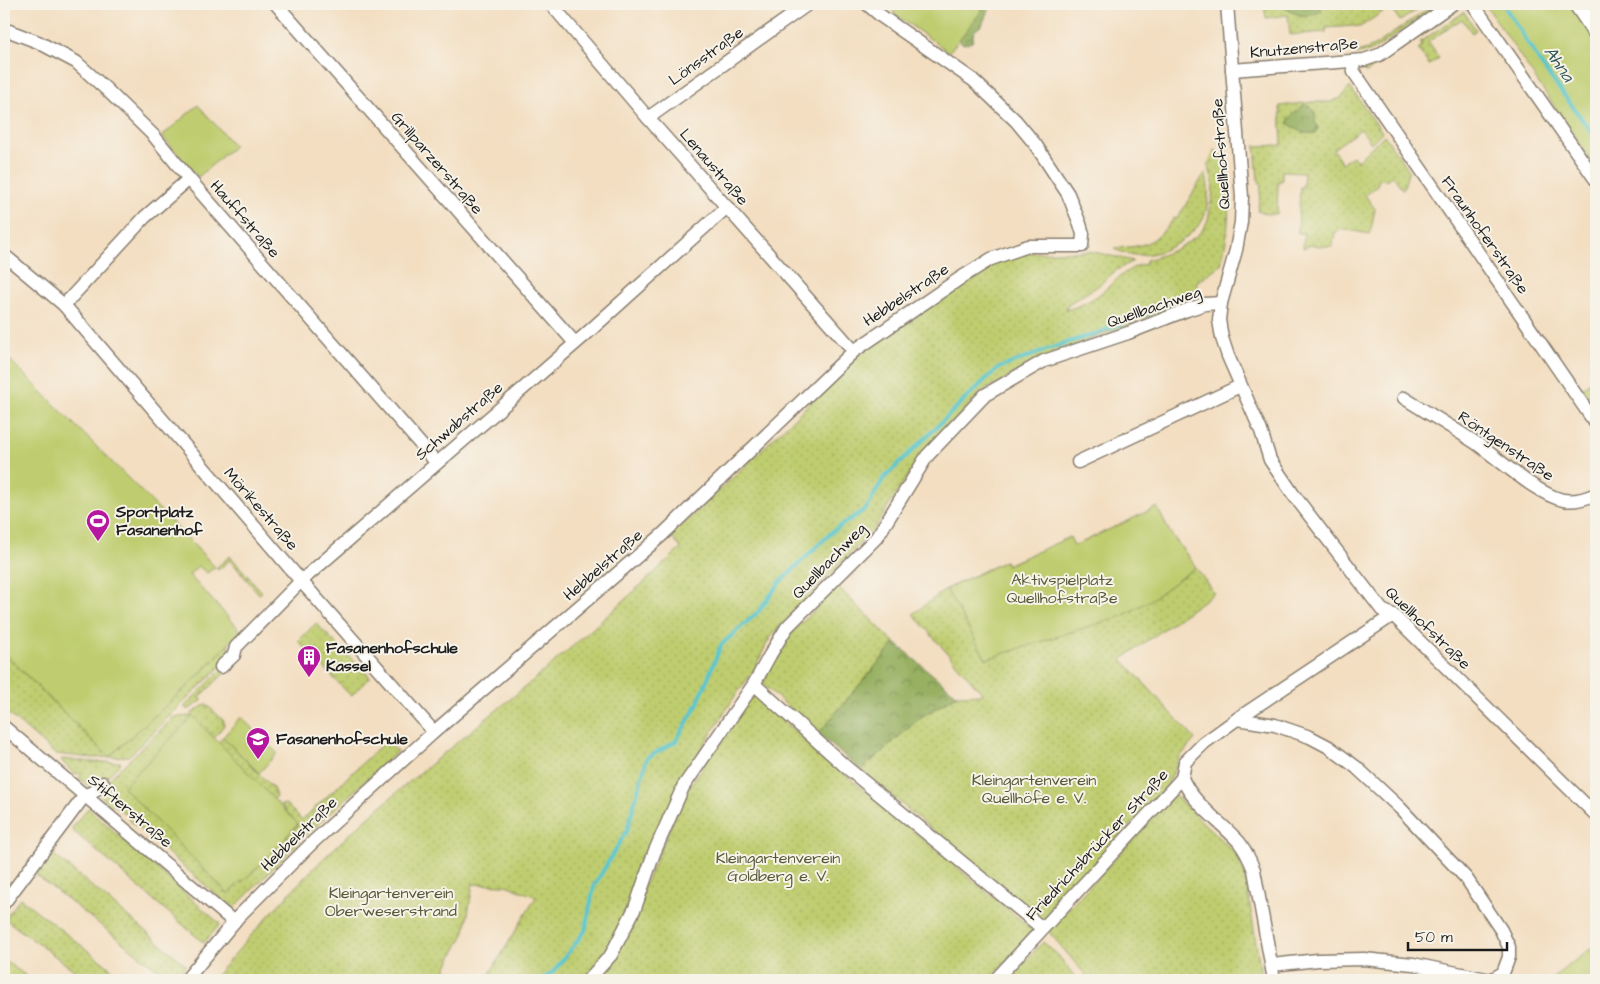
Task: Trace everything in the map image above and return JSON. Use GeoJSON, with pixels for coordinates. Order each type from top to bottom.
{"type":"FeatureCollection","features":[{"type":"Feature","properties":{"kind":"street","name":"Grillparzerstraße"},"geometry":{"type":"LineString","coordinates":[[276,4],[575,344]]}},
{"type":"Feature","properties":{"kind":"street","name":"Lenaustraße"},"geometry":{"type":"LineString","coordinates":[[551,4],[648,118],[854,351]]}},
{"type":"Feature","properties":{"kind":"street","name":"Lönsstraße"},"geometry":{"type":"LineString","coordinates":[[648,118],[808,4]]}},
{"type":"Feature","properties":{"kind":"street","name":"Hebbelstraße"},"geometry":{"type":"LineString","coordinates":[[186,980],[234,922],[313,842],[434,732],[662,535],[854,351],[991,259],[1028,246],[1082,246],[1083,234],[1068,194],[1035,144],[1016,121],[973,80],[881,16],[867,4]]}},
{"type":"Feature","properties":{"kind":"street","name":"Quellhofstraße"},"geometry":{"type":"LineString","coordinates":[[1226,4],[1242,197],[1241,222],[1236,250],[1221,304],[1219,320],[1228,356],[1261,430],[1270,460],[1293,494],[1382,610],[1393,616],[1596,816]]}},
{"type":"Feature","properties":{"kind":"street","name":"Knutzenstraße"},"geometry":{"type":"LineString","coordinates":[[1232,70],[1364,60],[1379,55],[1452,4]]}},
{"type":"Feature","properties":{"kind":"street"},"geometry":{"type":"LineString","coordinates":[[1473,4],[1596,180]]}},
{"type":"Feature","properties":{"kind":"street"},"geometry":{"type":"LineString","coordinates":[[1577,4],[1596,32]]}},
{"type":"Feature","properties":{"kind":"street","name":"Hauffstraße"},"geometry":{"type":"LineString","coordinates":[[4,29],[38,42],[76,62],[154,136],[189,179],[436,462]]}},
{"type":"Feature","properties":{"kind":"street","name":"Fraunhoferstraße"},"geometry":{"type":"LineString","coordinates":[[1352,62],[1357,77],[1596,424]]}},
{"type":"Feature","properties":{"kind":"street"},"geometry":{"type":"LineString","coordinates":[[64,305],[145,217],[189,179]]}},
{"type":"Feature","properties":{"kind":"street","name":"Schwabstraße"},"geometry":{"type":"LineString","coordinates":[[221,667],[234,655],[236,647],[301,581],[436,462],[575,344],[727,207]]}},
{"type":"Feature","properties":{"kind":"street","name":"Mörikestraße"},"geometry":{"type":"LineString","coordinates":[[4,255],[64,305],[301,581],[434,732]]}},
{"type":"Feature","properties":{"kind":"street","name":"Quellbachweg"},"geometry":{"type":"LineString","coordinates":[[588,980],[611,955],[635,908],[654,853],[683,787],[754,684],[787,627],[877,537],[927,456],[985,395],[1044,361],[1205,304],[1221,304]]}},
{"type":"Feature","properties":{"kind":"street"},"geometry":{"type":"LineString","coordinates":[[1078,462],[1240,386]]}},
{"type":"Feature","properties":{"kind":"street","name":"Röntgenstraße"},"geometry":{"type":"LineString","coordinates":[[1404,398],[1476,443],[1540,490],[1552,496],[1563,500],[1577,501],[1596,494]]}},
{"type":"Feature","properties":{"kind":"street","name":"Friedrichsbrücker Straße"},"geometry":{"type":"LineString","coordinates":[[995,980],[1182,778],[1185,762],[1204,743],[1237,719],[1393,616]]}},
{"type":"Feature","properties":{"kind":"street"},"geometry":{"type":"LineString","coordinates":[[754,684],[846,766],[1042,928]]}},
{"type":"Feature","properties":{"kind":"street"},"geometry":{"type":"LineString","coordinates":[[1237,719],[1275,725],[1310,737],[1356,767],[1400,808],[1466,878],[1502,930],[1509,947],[1509,957],[1504,973],[1491,980],[1413,964],[1364,959],[1318,960],[1272,965]]}},
{"type":"Feature","properties":{"kind":"street","name":"Stifterstraße"},"geometry":{"type":"LineString","coordinates":[[4,727],[234,922]]}},
{"type":"Feature","properties":{"kind":"street"},"geometry":{"type":"LineString","coordinates":[[1182,778],[1187,790],[1240,843],[1248,855],[1254,870],[1274,980]]}},
{"type":"Feature","properties":{"kind":"street"},"geometry":{"type":"LineString","coordinates":[[4,903],[85,795],[93,792],[102,783]]}},
{"type":"Feature","properties":{"kind":"green space"},"geometry":{"type":"Polygon","coordinates":[[[900,4],[987,4],[949,52],[893,13],[900,4]]]}},
{"type":"Feature","properties":{"kind":"green space"},"geometry":{"type":"Polygon","coordinates":[[[976,4],[991,4],[982,25],[974,31],[972,42],[963,44],[957,38],[976,4]]]}},
{"type":"Feature","properties":{"kind":"green space"},"geometry":{"type":"Polygon","coordinates":[[[1264,4],[1426,4],[1400,21],[1390,7],[1360,27],[1326,28],[1326,32],[1290,35],[1288,15],[1266,18],[1264,4]]]}},
{"type":"Feature","properties":{"kind":"green space"},"geometry":{"type":"Polygon","coordinates":[[[1281,4],[1318,4],[1321,5],[1321,11],[1305,16],[1290,11],[1281,4]]]}},
{"type":"Feature","properties":{"kind":"green space"},"geometry":{"type":"Polygon","coordinates":[[[1435,4],[1441,4],[1377,48],[1369,52],[1357,54],[1357,52],[1376,45],[1435,4]]]}},
{"type":"Feature","properties":{"kind":"green space"},"geometry":{"type":"Polygon","coordinates":[[[1485,4],[1572,4],[1596,41],[1596,168],[1485,4]]]}},
{"type":"Feature","properties":{"kind":"green space"},"geometry":{"type":"Polygon","coordinates":[[[1459,6],[1461,8],[1366,73],[1362,68],[1380,60],[1459,6]]]}},
{"type":"Feature","properties":{"kind":"green space"},"geometry":{"type":"Polygon","coordinates":[[[1464,12],[1476,30],[1472,33],[1462,19],[1432,39],[1428,42],[1439,58],[1429,65],[1418,49],[1422,46],[1420,42],[1464,12]]]}},
{"type":"Feature","properties":{"kind":"green space"},"geometry":{"type":"Polygon","coordinates":[[[1350,87],[1382,132],[1371,143],[1361,129],[1333,149],[1342,163],[1353,156],[1357,161],[1384,135],[1409,170],[1403,190],[1393,176],[1385,181],[1382,178],[1379,180],[1376,187],[1365,195],[1375,209],[1370,234],[1342,229],[1335,233],[1332,247],[1311,245],[1303,248],[1304,233],[1298,233],[1300,187],[1303,187],[1304,172],[1282,171],[1282,181],[1278,181],[1277,214],[1257,211],[1261,185],[1258,179],[1255,146],[1282,145],[1280,106],[1330,102],[1341,98],[1350,87]]]}},
{"type":"Feature","properties":{"kind":"green space"},"geometry":{"type":"Polygon","coordinates":[[[198,105],[234,146],[198,177],[162,136],[198,105]]]}},
{"type":"Feature","properties":{"kind":"green space"},"geometry":{"type":"Polygon","coordinates":[[[1303,105],[1309,106],[1315,112],[1315,122],[1318,128],[1316,133],[1304,133],[1288,123],[1290,118],[1303,105]]]}},
{"type":"Feature","properties":{"kind":"green space","name":"Kleingartenverein Oberweserstrand"},"geometry":{"type":"Polygon","coordinates":[[[1215,150],[1227,160],[1228,225],[1221,264],[1196,283],[1201,293],[1186,302],[1044,357],[980,393],[918,460],[874,529],[770,637],[754,670],[735,696],[679,784],[630,908],[607,954],[582,980],[486,980],[536,897],[506,885],[473,884],[465,932],[440,980],[212,980],[297,885],[352,831],[537,677],[681,548],[670,536],[859,355],[994,264],[1026,253],[1090,251],[1133,261],[1115,271],[1098,286],[1068,304],[1066,310],[1093,299],[1129,270],[1146,264],[1146,260],[1181,247],[1197,236],[1203,229],[1208,218],[1213,189],[1208,165],[1215,150]]]}},
{"type":"Feature","properties":{"kind":"green space"},"geometry":{"type":"Polygon","coordinates":[[[1205,173],[1208,191],[1206,211],[1201,223],[1188,235],[1175,245],[1152,254],[1133,255],[1114,249],[1142,245],[1161,233],[1174,218],[1177,219],[1205,173]]]}},
{"type":"Feature","properties":{"kind":"green space","name":"Sportplatz Fasanenhof"},"geometry":{"type":"Polygon","coordinates":[[[4,354],[215,567],[207,573],[198,566],[189,575],[241,631],[192,682],[109,757],[4,653],[4,354]]]}},
{"type":"Feature","properties":{"kind":"green space"},"geometry":{"type":"Polygon","coordinates":[[[1596,378],[1596,409],[1582,388],[1596,378]]]}},
{"type":"Feature","properties":{"kind":"green space","name":"Aktivspielplatz Quellhofstraße"},"geometry":{"type":"Polygon","coordinates":[[[1157,507],[1169,531],[1196,567],[1149,601],[1122,616],[986,659],[946,589],[1005,561],[1007,565],[1070,537],[1074,546],[1157,507]]]}},
{"type":"Feature","properties":{"kind":"green space","name":"Kleingartenverein Quellhöfe e. V."},"geometry":{"type":"Polygon","coordinates":[[[1179,544],[1214,593],[1122,659],[1195,739],[1180,757],[1168,784],[1042,922],[861,770],[921,717],[957,695],[983,694],[913,614],[946,589],[1005,561],[1007,565],[1041,550],[1179,544]]]}},
{"type":"Feature","properties":{"kind":"green space"},"geometry":{"type":"Polygon","coordinates":[[[230,556],[262,592],[259,594],[230,560],[218,570],[216,568],[230,556]]]}},
{"type":"Feature","properties":{"kind":"green space"},"geometry":{"type":"Polygon","coordinates":[[[838,587],[895,643],[818,734],[763,684],[786,638],[838,587]]]}},
{"type":"Feature","properties":{"kind":"green space"},"geometry":{"type":"Polygon","coordinates":[[[316,623],[370,677],[351,696],[298,641],[316,623]]]}},
{"type":"Feature","properties":{"kind":"green space"},"geometry":{"type":"Polygon","coordinates":[[[895,643],[957,695],[921,717],[861,770],[818,734],[895,643]]]}},
{"type":"Feature","properties":{"kind":"green space"},"geometry":{"type":"Polygon","coordinates":[[[228,644],[233,654],[129,756],[92,758],[55,754],[4,710],[4,653],[88,736],[192,682],[228,644]]]}},
{"type":"Feature","properties":{"kind":"green space"},"geometry":{"type":"Polygon","coordinates":[[[235,656],[238,660],[200,697],[203,700],[188,710],[184,707],[235,656]]]}},
{"type":"Feature","properties":{"kind":"green space","name":"Kleingartenverein Goldberg e. V."},"geometry":{"type":"Polygon","coordinates":[[[752,694],[841,771],[1029,927],[1033,932],[989,980],[591,980],[613,956],[687,790],[752,694]]]}},
{"type":"Feature","properties":{"kind":"green space"},"geometry":{"type":"Polygon","coordinates":[[[206,704],[224,721],[224,725],[214,738],[193,717],[228,894],[298,825],[281,805],[286,804],[302,820],[387,740],[397,752],[306,835],[233,909],[128,819],[129,817],[113,804],[111,806],[102,794],[104,784],[174,717],[192,716],[191,714],[206,704]]]}},
{"type":"Feature","properties":{"kind":"green space"},"geometry":{"type":"Polygon","coordinates":[[[193,716],[298,824],[286,839],[228,894],[123,787],[193,716]]]}},
{"type":"Feature","properties":{"kind":"green space"},"geometry":{"type":"Polygon","coordinates":[[[241,717],[277,753],[259,773],[223,737],[241,717]]]}},
{"type":"Feature","properties":{"kind":"green space"},"geometry":{"type":"Polygon","coordinates":[[[223,737],[273,788],[276,796],[274,799],[218,743],[223,737]]]}},
{"type":"Feature","properties":{"kind":"green space"},"geometry":{"type":"Polygon","coordinates":[[[62,759],[121,763],[104,780],[89,787],[79,778],[81,776],[77,772],[75,775],[62,759]]]}},
{"type":"Feature","properties":{"kind":"green space","name":"Kleingartenverein Quellhöfe e. V."},"geometry":{"type":"Polygon","coordinates":[[[1174,795],[1235,853],[1245,874],[1262,980],[1090,980],[1048,931],[1174,795]]]}},
{"type":"Feature","properties":{"kind":"green space"},"geometry":{"type":"Polygon","coordinates":[[[88,808],[220,924],[204,943],[71,829],[88,808]]]}},
{"type":"Feature","properties":{"kind":"green space"},"geometry":{"type":"Polygon","coordinates":[[[53,854],[186,965],[174,980],[171,980],[36,875],[53,854]]]}},
{"type":"Feature","properties":{"kind":"green space"},"geometry":{"type":"Polygon","coordinates":[[[20,898],[126,980],[87,980],[5,919],[20,898]]]}},
{"type":"Feature","properties":{"kind":"green space"},"geometry":{"type":"Polygon","coordinates":[[[1043,942],[1058,955],[1077,980],[1007,980],[1043,942]]]}},
{"type":"Feature","properties":{"kind":"green space"},"geometry":{"type":"Polygon","coordinates":[[[1596,945],[1596,980],[1549,980],[1596,945]]]}},
{"type":"Feature","properties":{"kind":"green space"},"geometry":{"type":"Polygon","coordinates":[[[4,960],[32,980],[4,980],[4,960]]]}},
{"type":"Feature","properties":{"kind":"waterway","name":"Ahna"},"geometry":{"type":"LineString","coordinates":[[1503,4],[1543,67],[1596,138]]}},
{"type":"Feature","properties":{"kind":"waterway"},"geometry":{"type":"LineString","coordinates":[[542,980],[554,971],[585,931],[594,886],[627,830],[647,758],[676,741],[697,705],[721,645],[758,612],[780,582],[833,531],[867,508],[883,479],[999,368],[1062,344],[1095,334],[1178,301],[1195,291]]}},
{"type":"Feature","properties":{"kind":"place","name":"Sportplatz Fasanenhof"},"geometry":{"type":"Point","coordinates":[98,542]}},
{"type":"Feature","properties":{"kind":"place","name":"Fasanenhofschule Kassel"},"geometry":{"type":"Point","coordinates":[309,678]}},
{"type":"Feature","properties":{"kind":"place","name":"Fasanenhofschule"},"geometry":{"type":"Point","coordinates":[258,760]}}]}
